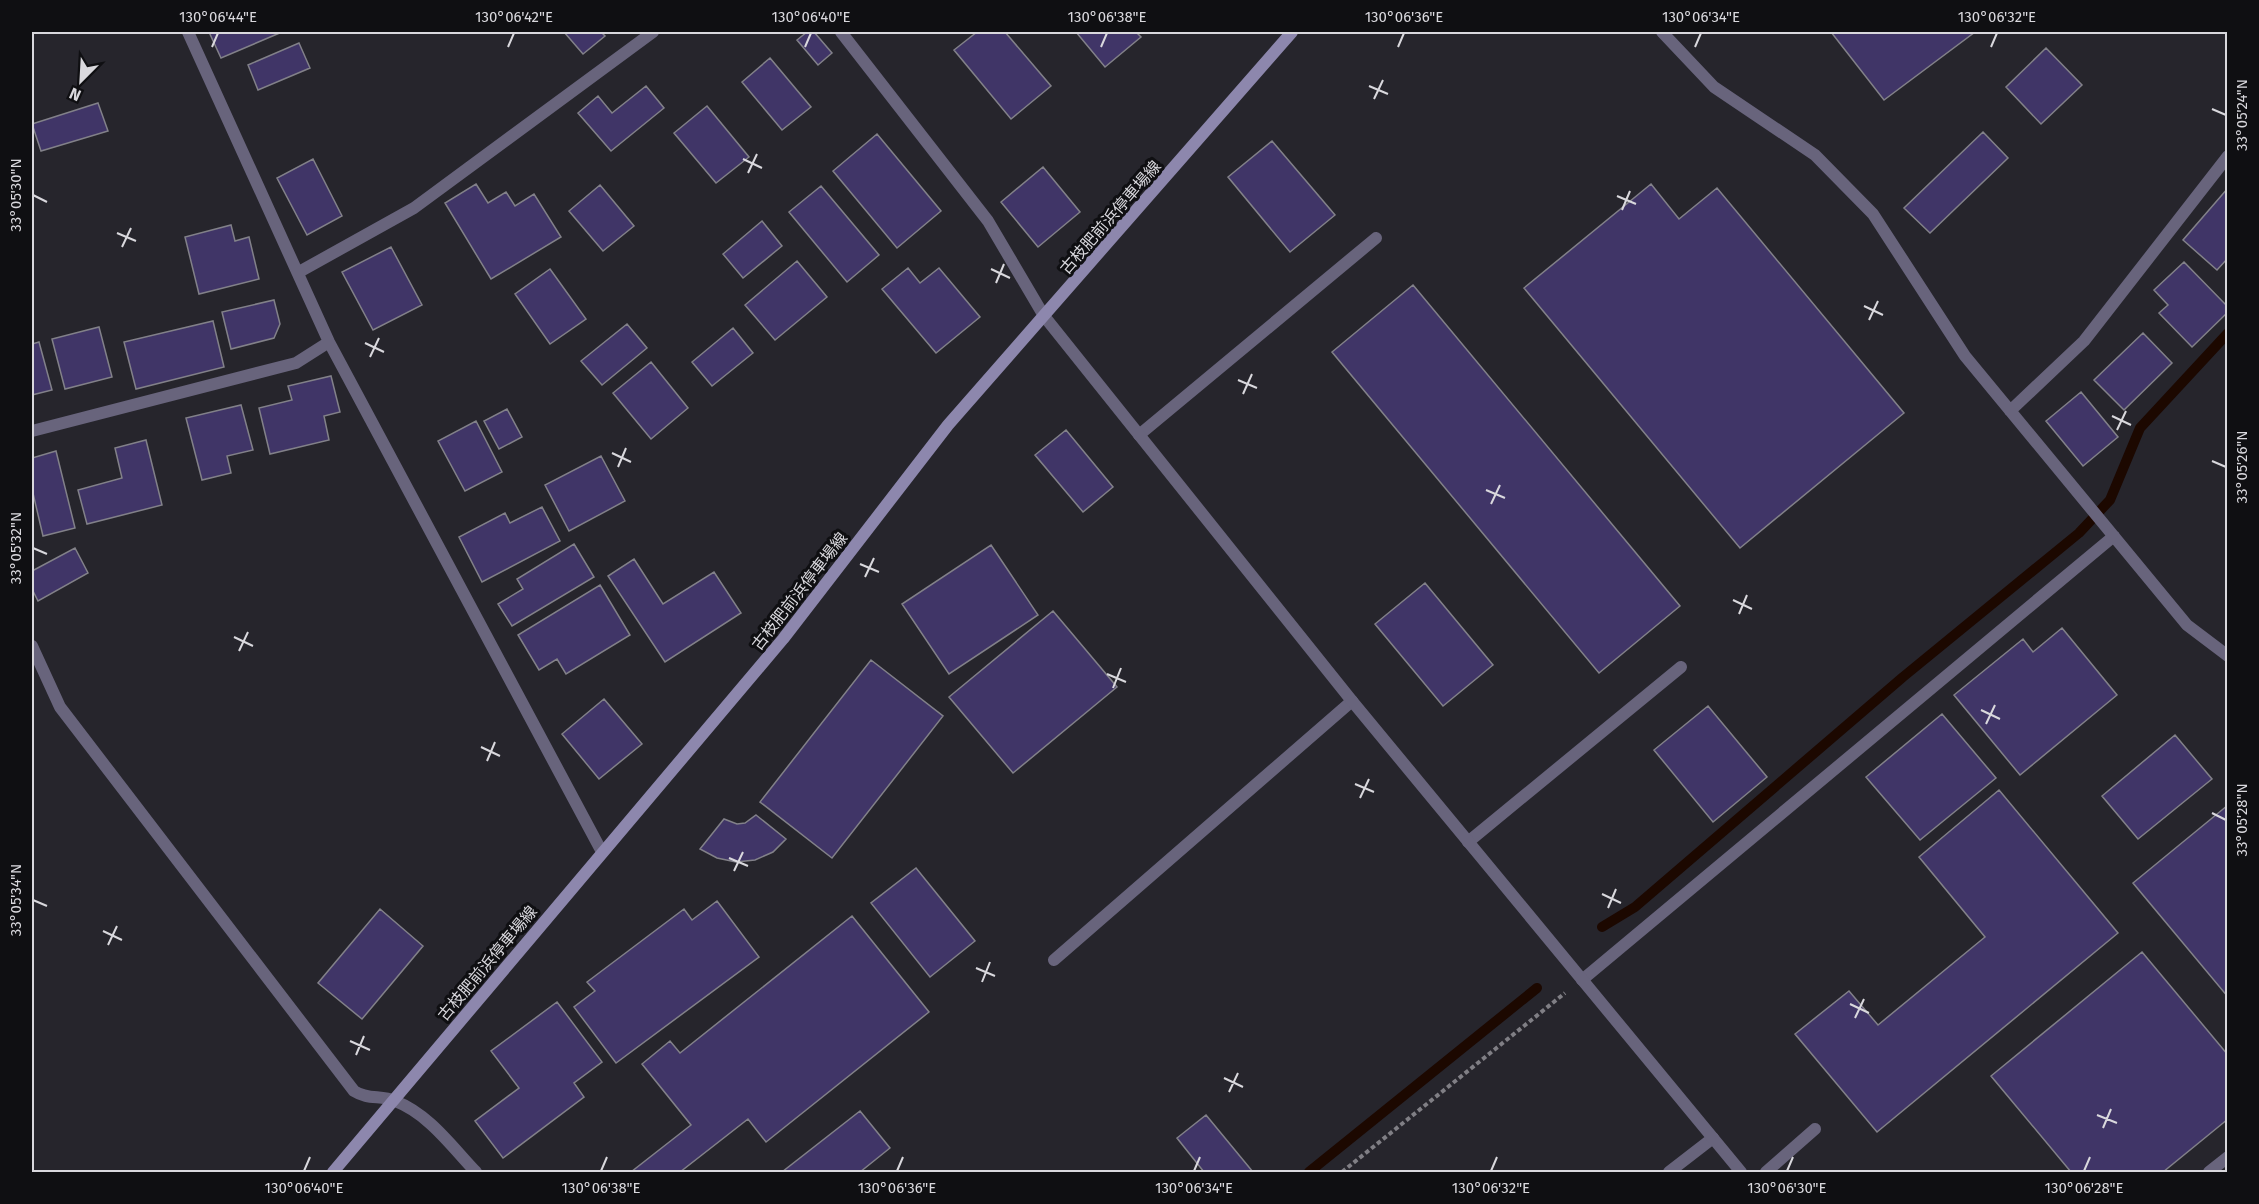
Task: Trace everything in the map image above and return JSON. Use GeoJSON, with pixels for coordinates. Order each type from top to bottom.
{"type":"FeatureCollection","features":[{"type":"Feature","properties":{"kind":"main road","name":"古枝肥前浜停車場線"},"geometry":{"type":"LineString","coordinates":[[333,1173],[783,639],[948,425],[1292,32]]}},
{"type":"Feature","properties":{"kind":"street"},"geometry":{"type":"LineString","coordinates":[[188,32],[329,342],[602,852]]}},
{"type":"Feature","properties":{"kind":"street"},"geometry":{"type":"LineString","coordinates":[[299,272],[414,208],[653,32]]}},
{"type":"Feature","properties":{"kind":"street"},"geometry":{"type":"LineString","coordinates":[[841,32],[988,221],[1044,316],[1352,701],[1741,1173]]}},
{"type":"Feature","properties":{"kind":"street"},"geometry":{"type":"LineString","coordinates":[[1662,32],[1714,87],[1815,155],[1873,214],[1965,356],[2187,625],[2228,656]]}},
{"type":"Feature","properties":{"kind":"street"},"geometry":{"type":"LineString","coordinates":[[2010,411],[2084,341],[2228,156]]}},
{"type":"Feature","properties":{"kind":"street"},"geometry":{"type":"LineString","coordinates":[[1139,435],[1376,238]]}},
{"type":"Feature","properties":{"kind":"street"},"geometry":{"type":"LineString","coordinates":[[32,431],[296,363],[329,342]]}},
{"type":"Feature","properties":{"kind":"street"},"geometry":{"type":"LineString","coordinates":[[1582,980],[2114,536]]}},
{"type":"Feature","properties":{"kind":"street"},"geometry":{"type":"LineString","coordinates":[[32,646],[60,707],[354,1091],[364,1098],[393,1100],[423,1117],[476,1173]]}},
{"type":"Feature","properties":{"kind":"street"},"geometry":{"type":"LineString","coordinates":[[1468,842],[1681,668]]}},
{"type":"Feature","properties":{"kind":"street"},"geometry":{"type":"LineString","coordinates":[[1054,960],[1352,701]]}},
{"type":"Feature","properties":{"kind":"street"},"geometry":{"type":"LineString","coordinates":[[1766,1173],[1815,1129]]}},
{"type":"Feature","properties":{"kind":"street"},"geometry":{"type":"LineString","coordinates":[[1669,1173],[1713,1138]]}},
{"type":"Feature","properties":{"kind":"street"},"geometry":{"type":"LineString","coordinates":[[2209,1173],[2228,1157]]}},
{"type":"Feature","properties":{"kind":"path"},"geometry":{"type":"LineString","coordinates":[[1342,1173],[1582,980]]}},
{"type":"Feature","properties":{"kind":"building"},"geometry":{"type":"Polygon","coordinates":[[[209,32],[282,32],[221,58],[209,32]]]}},
{"type":"Feature","properties":{"kind":"building"},"geometry":{"type":"Polygon","coordinates":[[[564,32],[601,32],[605,36],[583,54],[564,32]]]}},
{"type":"Feature","properties":{"kind":"building"},"geometry":{"type":"Polygon","coordinates":[[[807,32],[814,32],[832,53],[818,65],[797,40],[807,32]]]}},
{"type":"Feature","properties":{"kind":"building"},"geometry":{"type":"Polygon","coordinates":[[[977,32],[1005,32],[1051,86],[1011,119],[954,50],[977,32]]]}},
{"type":"Feature","properties":{"kind":"building"},"geometry":{"type":"Polygon","coordinates":[[[1076,32],[1136,32],[1141,37],[1105,67],[1076,32]]]}},
{"type":"Feature","properties":{"kind":"building"},"geometry":{"type":"Polygon","coordinates":[[[1831,32],[1975,32],[1884,100],[1831,32]]]}},
{"type":"Feature","properties":{"kind":"building"},"geometry":{"type":"Polygon","coordinates":[[[299,43],[310,68],[258,90],[248,65],[299,43]]]}},
{"type":"Feature","properties":{"kind":"building"},"geometry":{"type":"Polygon","coordinates":[[[2046,48],[2082,85],[2041,124],[2006,87],[2046,48]]]}},
{"type":"Feature","properties":{"kind":"building"},"geometry":{"type":"Polygon","coordinates":[[[770,58],[811,107],[782,130],[742,82],[770,58]]]}},
{"type":"Feature","properties":{"kind":"building"},"geometry":{"type":"Polygon","coordinates":[[[646,86],[664,108],[611,151],[578,113],[598,96],[612,113],[646,86]]]}},
{"type":"Feature","properties":{"kind":"building"},"geometry":{"type":"Polygon","coordinates":[[[98,103],[108,131],[41,151],[32,124],[98,103]]]}},
{"type":"Feature","properties":{"kind":"building"},"geometry":{"type":"Polygon","coordinates":[[[707,106],[749,157],[716,183],[674,133],[707,106]]]}},
{"type":"Feature","properties":{"kind":"building"},"geometry":{"type":"Polygon","coordinates":[[[1983,132],[2008,158],[1930,233],[1904,208],[1983,132]]]}},
{"type":"Feature","properties":{"kind":"building"},"geometry":{"type":"Polygon","coordinates":[[[877,134],[941,211],[897,248],[833,171],[877,134]]]}},
{"type":"Feature","properties":{"kind":"building"},"geometry":{"type":"Polygon","coordinates":[[[1272,141],[1335,215],[1290,252],[1228,177],[1272,141]]]}},
{"type":"Feature","properties":{"kind":"building"},"geometry":{"type":"Polygon","coordinates":[[[313,159],[342,216],[307,235],[277,178],[313,159]]]}},
{"type":"Feature","properties":{"kind":"building"},"geometry":{"type":"Polygon","coordinates":[[[1043,167],[1080,212],[1038,247],[1001,202],[1043,167]]]}},
{"type":"Feature","properties":{"kind":"building"},"geometry":{"type":"Polygon","coordinates":[[[476,184],[488,203],[506,192],[515,206],[534,194],[561,237],[491,279],[445,203],[476,184]]]}},
{"type":"Feature","properties":{"kind":"building"},"geometry":{"type":"Polygon","coordinates":[[[1651,184],[1679,219],[1717,188],[1904,413],[1740,548],[1524,288],[1651,184]]]}},
{"type":"Feature","properties":{"kind":"building"},"geometry":{"type":"Polygon","coordinates":[[[600,185],[634,226],[603,251],[569,211],[600,185]]]}},
{"type":"Feature","properties":{"kind":"building"},"geometry":{"type":"Polygon","coordinates":[[[821,186],[879,255],[847,282],[789,212],[821,186]]]}},
{"type":"Feature","properties":{"kind":"building"},"geometry":{"type":"Polygon","coordinates":[[[2228,188],[2228,258],[2217,270],[2183,240],[2228,188]]]}},
{"type":"Feature","properties":{"kind":"building"},"geometry":{"type":"Polygon","coordinates":[[[762,221],[782,246],[743,278],[723,254],[762,221]]]}},
{"type":"Feature","properties":{"kind":"building"},"geometry":{"type":"Polygon","coordinates":[[[231,225],[235,241],[249,237],[259,279],[199,294],[185,237],[231,225]]]}},
{"type":"Feature","properties":{"kind":"building"},"geometry":{"type":"Polygon","coordinates":[[[391,247],[422,305],[373,330],[342,272],[391,247]]]}},
{"type":"Feature","properties":{"kind":"building"},"geometry":{"type":"Polygon","coordinates":[[[797,261],[827,297],[775,340],[745,305],[797,261]]]}},
{"type":"Feature","properties":{"kind":"building"},"geometry":{"type":"Polygon","coordinates":[[[2184,262],[2228,307],[2228,312],[2192,347],[2159,313],[2168,305],[2154,290],[2184,262]]]}},
{"type":"Feature","properties":{"kind":"building"},"geometry":{"type":"Polygon","coordinates":[[[908,268],[920,283],[939,268],[980,317],[936,353],[882,289],[908,268]]]}},
{"type":"Feature","properties":{"kind":"building"},"geometry":{"type":"Polygon","coordinates":[[[550,269],[586,319],[550,344],[515,294],[550,269]]]}},
{"type":"Feature","properties":{"kind":"building"},"geometry":{"type":"Polygon","coordinates":[[[1413,285],[1680,606],[1599,673],[1332,352],[1413,285]]]}},
{"type":"Feature","properties":{"kind":"building"},"geometry":{"type":"Polygon","coordinates":[[[274,300],[280,324],[274,338],[231,349],[222,312],[274,300]]]}},
{"type":"Feature","properties":{"kind":"building"},"geometry":{"type":"Polygon","coordinates":[[[213,321],[224,367],[136,389],[124,342],[213,321]]]}},
{"type":"Feature","properties":{"kind":"building"},"geometry":{"type":"Polygon","coordinates":[[[627,324],[647,348],[602,385],[581,361],[627,324]]]}},
{"type":"Feature","properties":{"kind":"building"},"geometry":{"type":"Polygon","coordinates":[[[99,327],[112,377],[65,389],[52,339],[99,327]]]}},
{"type":"Feature","properties":{"kind":"building"},"geometry":{"type":"Polygon","coordinates":[[[733,328],[753,353],[712,386],[692,362],[733,328]]]}},
{"type":"Feature","properties":{"kind":"building"},"geometry":{"type":"Polygon","coordinates":[[[2143,333],[2172,363],[2124,410],[2094,380],[2143,333]]]}},
{"type":"Feature","properties":{"kind":"building"},"geometry":{"type":"Polygon","coordinates":[[[39,342],[52,390],[32,395],[32,344],[39,342]]]}},
{"type":"Feature","properties":{"kind":"building"},"geometry":{"type":"Polygon","coordinates":[[[651,362],[688,408],[651,439],[613,393],[651,362]]]}},
{"type":"Feature","properties":{"kind":"building"},"geometry":{"type":"Polygon","coordinates":[[[331,376],[340,412],[324,416],[329,440],[270,454],[259,408],[292,400],[288,386],[331,376]]]}},
{"type":"Feature","properties":{"kind":"building"},"geometry":{"type":"Polygon","coordinates":[[[2081,392],[2118,437],[2083,466],[2046,421],[2081,392]]]}},
{"type":"Feature","properties":{"kind":"building"},"geometry":{"type":"Polygon","coordinates":[[[241,405],[253,450],[227,456],[231,473],[202,480],[186,418],[241,405]]]}},
{"type":"Feature","properties":{"kind":"building"},"geometry":{"type":"Polygon","coordinates":[[[507,409],[522,437],[499,449],[484,421],[507,409]]]}},
{"type":"Feature","properties":{"kind":"building"},"geometry":{"type":"Polygon","coordinates":[[[476,421],[502,472],[465,491],[438,441],[476,421]]]}},
{"type":"Feature","properties":{"kind":"building"},"geometry":{"type":"Polygon","coordinates":[[[1066,430],[1113,487],[1083,512],[1035,455],[1066,430]]]}},
{"type":"Feature","properties":{"kind":"building"},"geometry":{"type":"Polygon","coordinates":[[[146,440],[162,505],[87,524],[78,490],[122,478],[115,448],[146,440]]]}},
{"type":"Feature","properties":{"kind":"building"},"geometry":{"type":"Polygon","coordinates":[[[56,451],[75,528],[43,536],[32,489],[32,458],[56,451]]]}},
{"type":"Feature","properties":{"kind":"building"},"geometry":{"type":"Polygon","coordinates":[[[601,456],[625,501],[569,531],[545,485],[601,456]]]}},
{"type":"Feature","properties":{"kind":"building"},"geometry":{"type":"Polygon","coordinates":[[[542,507],[560,541],[482,582],[459,537],[505,513],[510,523],[542,507]]]}},
{"type":"Feature","properties":{"kind":"building"},"geometry":{"type":"Polygon","coordinates":[[[574,544],[594,577],[512,626],[498,604],[523,589],[517,579],[574,544]]]}},
{"type":"Feature","properties":{"kind":"building"},"geometry":{"type":"Polygon","coordinates":[[[991,545],[1038,615],[949,674],[902,604],[991,545]]]}},
{"type":"Feature","properties":{"kind":"building"},"geometry":{"type":"Polygon","coordinates":[[[75,548],[88,573],[38,601],[32,589],[32,571],[75,548]]]}},
{"type":"Feature","properties":{"kind":"building"},"geometry":{"type":"Polygon","coordinates":[[[634,559],[663,604],[714,572],[741,613],[665,662],[608,576],[634,559]]]}},
{"type":"Feature","properties":{"kind":"building"},"geometry":{"type":"Polygon","coordinates":[[[1425,583],[1493,665],[1443,706],[1375,624],[1425,583]]]}},
{"type":"Feature","properties":{"kind":"building"},"geometry":{"type":"Polygon","coordinates":[[[600,585],[630,635],[566,674],[557,659],[539,670],[518,635],[600,585]]]}},
{"type":"Feature","properties":{"kind":"building"},"geometry":{"type":"Polygon","coordinates":[[[1053,611],[1117,687],[1013,773],[949,697],[1053,611]]]}},
{"type":"Feature","properties":{"kind":"building"},"geometry":{"type":"Polygon","coordinates":[[[2062,628],[2117,695],[2020,775],[1954,695],[2023,639],[2033,652],[2062,628]]]}},
{"type":"Feature","properties":{"kind":"building"},"geometry":{"type":"Polygon","coordinates":[[[871,660],[943,716],[832,858],[760,802],[871,660]]]}},
{"type":"Feature","properties":{"kind":"building"},"geometry":{"type":"Polygon","coordinates":[[[604,699],[642,744],[599,779],[562,734],[604,699]]]}},
{"type":"Feature","properties":{"kind":"building"},"geometry":{"type":"Polygon","coordinates":[[[1708,706],[1767,777],[1713,822],[1654,750],[1708,706]]]}},
{"type":"Feature","properties":{"kind":"building"},"geometry":{"type":"Polygon","coordinates":[[[1942,714],[1996,778],[1920,840],[1866,777],[1942,714]]]}},
{"type":"Feature","properties":{"kind":"building"},"geometry":{"type":"Polygon","coordinates":[[[2175,735],[2212,779],[2138,839],[2102,796],[2175,735]]]}},
{"type":"Feature","properties":{"kind":"building"},"geometry":{"type":"Polygon","coordinates":[[[1999,790],[2118,933],[1877,1132],[1795,1034],[1849,991],[1878,1025],[1985,937],[1919,857],[1999,790]]]}},
{"type":"Feature","properties":{"kind":"building"},"geometry":{"type":"Polygon","coordinates":[[[2228,805],[2228,997],[2133,883],[2228,805]]]}},
{"type":"Feature","properties":{"kind":"building"},"geometry":{"type":"Polygon","coordinates":[[[756,815],[786,839],[773,852],[755,860],[736,862],[717,858],[700,849],[724,819],[737,824],[745,823],[756,815]]]}},
{"type":"Feature","properties":{"kind":"building"},"geometry":{"type":"Polygon","coordinates":[[[916,868],[975,941],[930,977],[871,903],[916,868]]]}},
{"type":"Feature","properties":{"kind":"building"},"geometry":{"type":"Polygon","coordinates":[[[717,901],[759,957],[616,1063],[574,1007],[595,991],[587,982],[684,909],[692,920],[717,901]]]}},
{"type":"Feature","properties":{"kind":"building"},"geometry":{"type":"Polygon","coordinates":[[[380,909],[423,946],[362,1019],[318,983],[380,909]]]}},
{"type":"Feature","properties":{"kind":"building"},"geometry":{"type":"Polygon","coordinates":[[[852,916],[929,1012],[766,1142],[748,1119],[680,1172],[631,1172],[691,1125],[642,1064],[670,1041],[680,1053],[852,916]]]}},
{"type":"Feature","properties":{"kind":"building"},"geometry":{"type":"Polygon","coordinates":[[[2142,952],[2228,1055],[2228,1119],[2163,1172],[2071,1172],[1991,1076],[2142,952]]]}},
{"type":"Feature","properties":{"kind":"building"},"geometry":{"type":"Polygon","coordinates":[[[557,1002],[602,1062],[574,1083],[584,1097],[503,1158],[475,1121],[519,1088],[491,1051],[557,1002]]]}},
{"type":"Feature","properties":{"kind":"building"},"geometry":{"type":"Polygon","coordinates":[[[860,1111],[890,1148],[860,1172],[782,1172],[860,1111]]]}},
{"type":"Feature","properties":{"kind":"building"},"geometry":{"type":"Polygon","coordinates":[[[1206,1115],[1253,1172],[1204,1172],[1177,1138],[1206,1115]]]}},
{"type":"Feature","properties":{"kind":"waterway"},"geometry":{"type":"LineString","coordinates":[[1602,927],[1635,907],[1903,677],[2079,533],[2110,500],[2140,428],[2228,333]]}},
{"type":"Feature","properties":{"kind":"waterway"},"geometry":{"type":"LineString","coordinates":[[1309,1172],[1537,988]]}}]}
